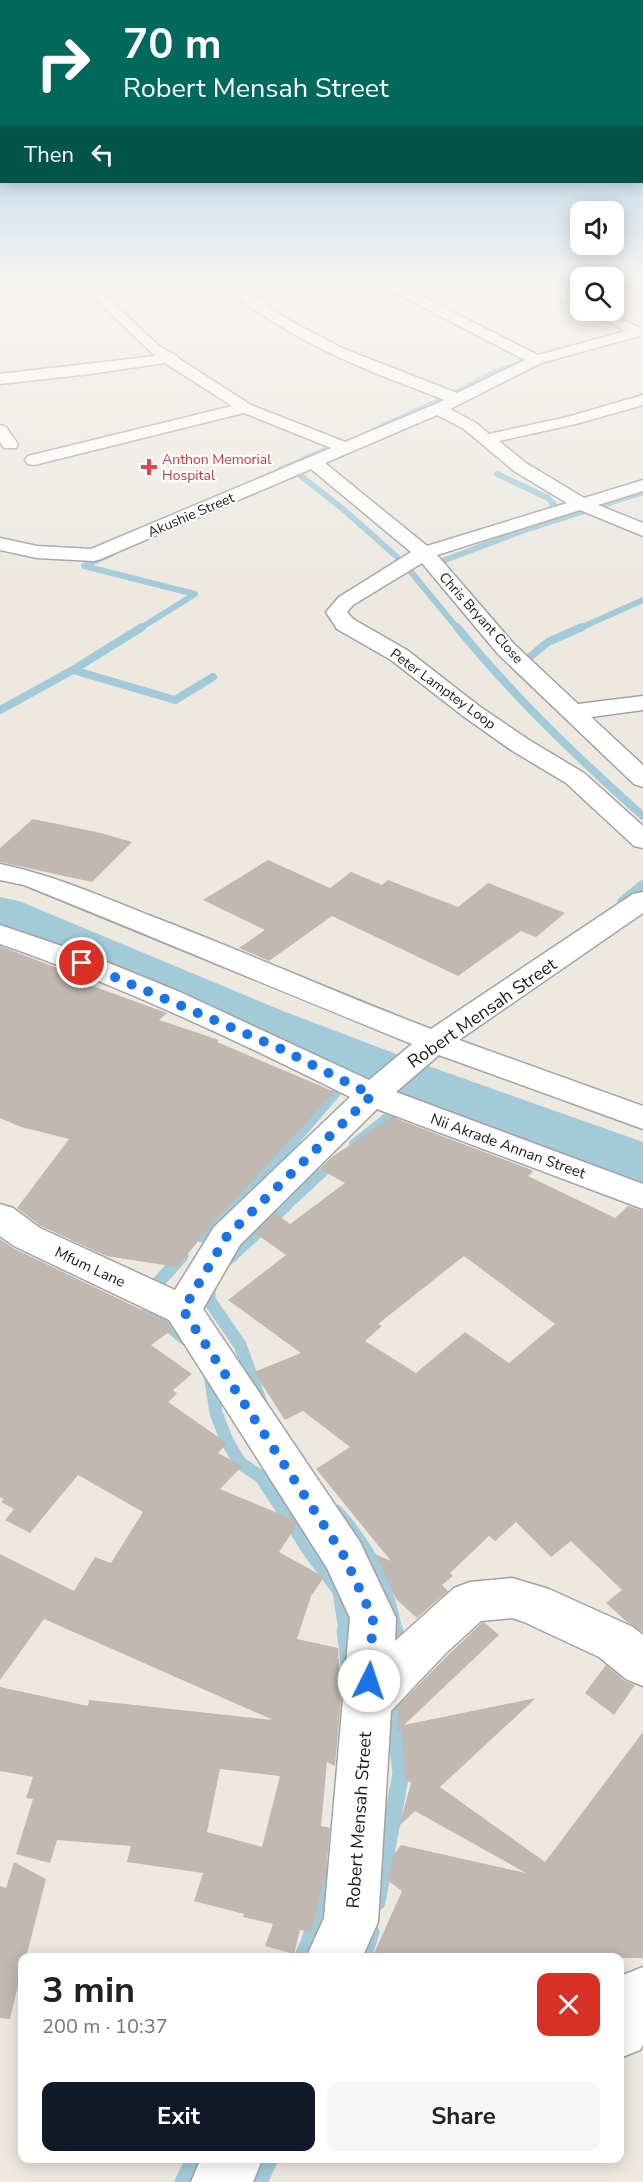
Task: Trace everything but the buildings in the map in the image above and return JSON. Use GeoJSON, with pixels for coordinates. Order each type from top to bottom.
{"type":"FeatureCollection","features":[{"type":"Feature","properties":{"kind":"street"},"geometry":{"type":"LineString","coordinates":[[212,386],[245,408],[347,449]]}},
{"type":"Feature","properties":{"kind":"street"},"geometry":{"type":"LineString","coordinates":[[423,386],[458,399]]}},
{"type":"Feature","properties":{"kind":"street","name":"Akushie Street"},"geometry":{"type":"LineString","coordinates":[[0,544],[37,552],[94,555],[314,464],[484,386]]}},
{"type":"Feature","properties":{"kind":"street"},"geometry":{"type":"LineString","coordinates":[[487,439],[570,421],[643,400]]}},
{"type":"Feature","properties":{"kind":"street"},"geometry":{"type":"LineString","coordinates":[[34,460],[245,408]]}},
{"type":"Feature","properties":{"kind":"street"},"geometry":{"type":"LineString","coordinates":[[438,409],[470,426],[520,467],[583,505],[643,530]]}},
{"type":"Feature","properties":{"kind":"street"},"geometry":{"type":"LineString","coordinates":[[0,430],[10,444]]}},
{"type":"Feature","properties":{"kind":"street","name":"Chris Bryant Close"},"geometry":{"type":"LineString","coordinates":[[314,464],[423,553],[506,649],[643,779]]}},
{"type":"Feature","properties":{"kind":"street","name":"Peter Lamptey Loop"},"geometry":{"type":"LineString","coordinates":[[643,485],[423,553],[353,596],[336,612],[345,624],[399,655],[487,723],[575,778],[643,840]]}},
{"type":"Feature","properties":{"kind":"street"},"geometry":{"type":"LineString","coordinates":[[573,712],[643,703]]}},
{"type":"Feature","properties":{"kind":"street"},"geometry":{"type":"LineString","coordinates":[[0,872],[32,879],[200,945],[313,994],[435,1042],[643,1118]]}},
{"type":"Feature","properties":{"kind":"street","name":"Robert Mensah Street"},"geometry":{"type":"LineString","coordinates":[[336,1953],[351,1922],[373,1618],[344,1556],[183,1310],[227,1236],[372,1095],[435,1042],[643,900]]}},
{"type":"Feature","properties":{"kind":"street","name":"Nii Akrade Annan Street"},"geometry":{"type":"LineString","coordinates":[[0,934],[82,963],[169,999],[279,1048],[372,1095],[643,1197]]}},
{"type":"Feature","properties":{"kind":"street","name":"Mfum Lane"},"geometry":{"type":"LineString","coordinates":[[0,1217],[27,1237],[183,1310]]}},
{"type":"Feature","properties":{"kind":"street"},"geometry":{"type":"LineString","coordinates":[[368,1702],[429,1638],[471,1602],[512,1598],[533,1604],[616,1642],[643,1664]]}},
{"type":"Feature","properties":{"kind":"street"},"geometry":{"type":"LineString","coordinates":[[624,2024],[643,1995]]}},
{"type":"Feature","properties":{"kind":"street"},"geometry":{"type":"LineString","coordinates":[[221,2182],[230,2163]]}},
{"type":"Feature","properties":{"kind":"waterway"},"geometry":{"type":"LineString","coordinates":[[456,392],[468,386]]}},
{"type":"Feature","properties":{"kind":"waterway"},"geometry":{"type":"LineString","coordinates":[[373,430],[441,399]]}},
{"type":"Feature","properties":{"kind":"waterway"},"geometry":{"type":"LineString","coordinates":[[280,470],[326,450]]}},
{"type":"Feature","properties":{"kind":"waterway"},"geometry":{"type":"LineString","coordinates":[[497,474],[548,498],[555,506],[544,513]]}},
{"type":"Feature","properties":{"kind":"waterway"},"geometry":{"type":"LineString","coordinates":[[301,476],[343,509],[397,557]]}},
{"type":"Feature","properties":{"kind":"waterway"},"geometry":{"type":"LineString","coordinates":[[432,565],[522,531],[643,492]]}},
{"type":"Feature","properties":{"kind":"waterway"},"geometry":{"type":"LineString","coordinates":[[111,554],[84,566],[195,594],[139,629]]}},
{"type":"Feature","properties":{"kind":"waterway"},"geometry":{"type":"LineString","coordinates":[[406,566],[458,629]]}},
{"type":"Feature","properties":{"kind":"waterway"},"geometry":{"type":"LineString","coordinates":[[578,629],[643,600]]}},
{"type":"Feature","properties":{"kind":"waterway"},"geometry":{"type":"LineString","coordinates":[[73,670],[142,627]]}},
{"type":"Feature","properties":{"kind":"waterway"},"geometry":{"type":"LineString","coordinates":[[457,627],[478,653],[546,725],[643,816]]}},
{"type":"Feature","properties":{"kind":"waterway"},"geometry":{"type":"LineString","coordinates":[[521,664],[548,642],[582,627]]}},
{"type":"Feature","properties":{"kind":"waterway"},"geometry":{"type":"LineString","coordinates":[[0,710],[73,670]]}},
{"type":"Feature","properties":{"kind":"waterway"},"geometry":{"type":"LineString","coordinates":[[73,670],[175,700],[213,677]]}},
{"type":"Feature","properties":{"kind":"waterway"},"geometry":{"type":"LineString","coordinates":[[622,902],[643,885]]}},
{"type":"Feature","properties":{"kind":"waterway"},"geometry":{"type":"LineString","coordinates":[[0,913],[262,1024],[398,1077],[643,1166]]}},
{"type":"Feature","properties":{"kind":"waterway"},"geometry":{"type":"LineString","coordinates":[[201,1236],[284,1153],[345,1082],[316,1044]]}},
{"type":"Feature","properties":{"kind":"waterway"},"geometry":{"type":"LineString","coordinates":[[354,1144],[410,1100],[398,1077]]}},
{"type":"Feature","properties":{"kind":"waterway"},"geometry":{"type":"LineString","coordinates":[[284,1208],[334,1162]]}},
{"type":"Feature","properties":{"kind":"waterway"},"geometry":{"type":"LineString","coordinates":[[228,1259],[285,1206]]}},
{"type":"Feature","properties":{"kind":"waterway"},"geometry":{"type":"LineString","coordinates":[[182,1256],[157,1284],[146,1301],[150,1311],[188,1341]]}},
{"type":"Feature","properties":{"kind":"waterway"},"geometry":{"type":"LineString","coordinates":[[209,1286],[209,1300],[240,1345],[261,1403]]}},
{"type":"Feature","properties":{"kind":"waterway"},"geometry":{"type":"LineString","coordinates":[[210,1374],[216,1413],[227,1441],[240,1463],[261,1477],[311,1554],[339,1591],[345,1632]]}},
{"type":"Feature","properties":{"kind":"waterway"},"geometry":{"type":"LineString","coordinates":[[336,1511],[358,1538],[375,1567],[388,1598],[396,1632]]}},
{"type":"Feature","properties":{"kind":"waterway"},"geometry":{"type":"LineString","coordinates":[[345,1631],[349,1662]]}},
{"type":"Feature","properties":{"kind":"waterway"},"geometry":{"type":"LineString","coordinates":[[395,1631],[397,1653]]}},
{"type":"Feature","properties":{"kind":"waterway"},"geometry":{"type":"LineString","coordinates":[[377,1902],[401,1773],[396,1731],[396,1692]]}},
{"type":"Feature","properties":{"kind":"waterway"},"geometry":{"type":"LineString","coordinates":[[304,1953],[330,1873]]}},
{"type":"Feature","properties":{"kind":"waterway"},"geometry":{"type":"LineString","coordinates":[[365,1953],[371,1932]]}},
{"type":"Feature","properties":{"kind":"waterway"},"geometry":{"type":"LineString","coordinates":[[183,2182],[192,2163]]}},
{"type":"Feature","properties":{"kind":"waterway"},"geometry":{"type":"LineString","coordinates":[[259,2182],[268,2163]]}},
{"type":"Feature","properties":{"kind":"place","name":"Anthon Memorial Hospital"},"geometry":{"type":"Point","coordinates":[149,467]}},
{"type":"Feature","properties":{"kind":"route"},"geometry":{"type":"LineString","coordinates":[[82,963],[279,1048],[372,1095],[227,1236],[183,1310],[344,1556],[373,1618],[369,1681]]}}]}
